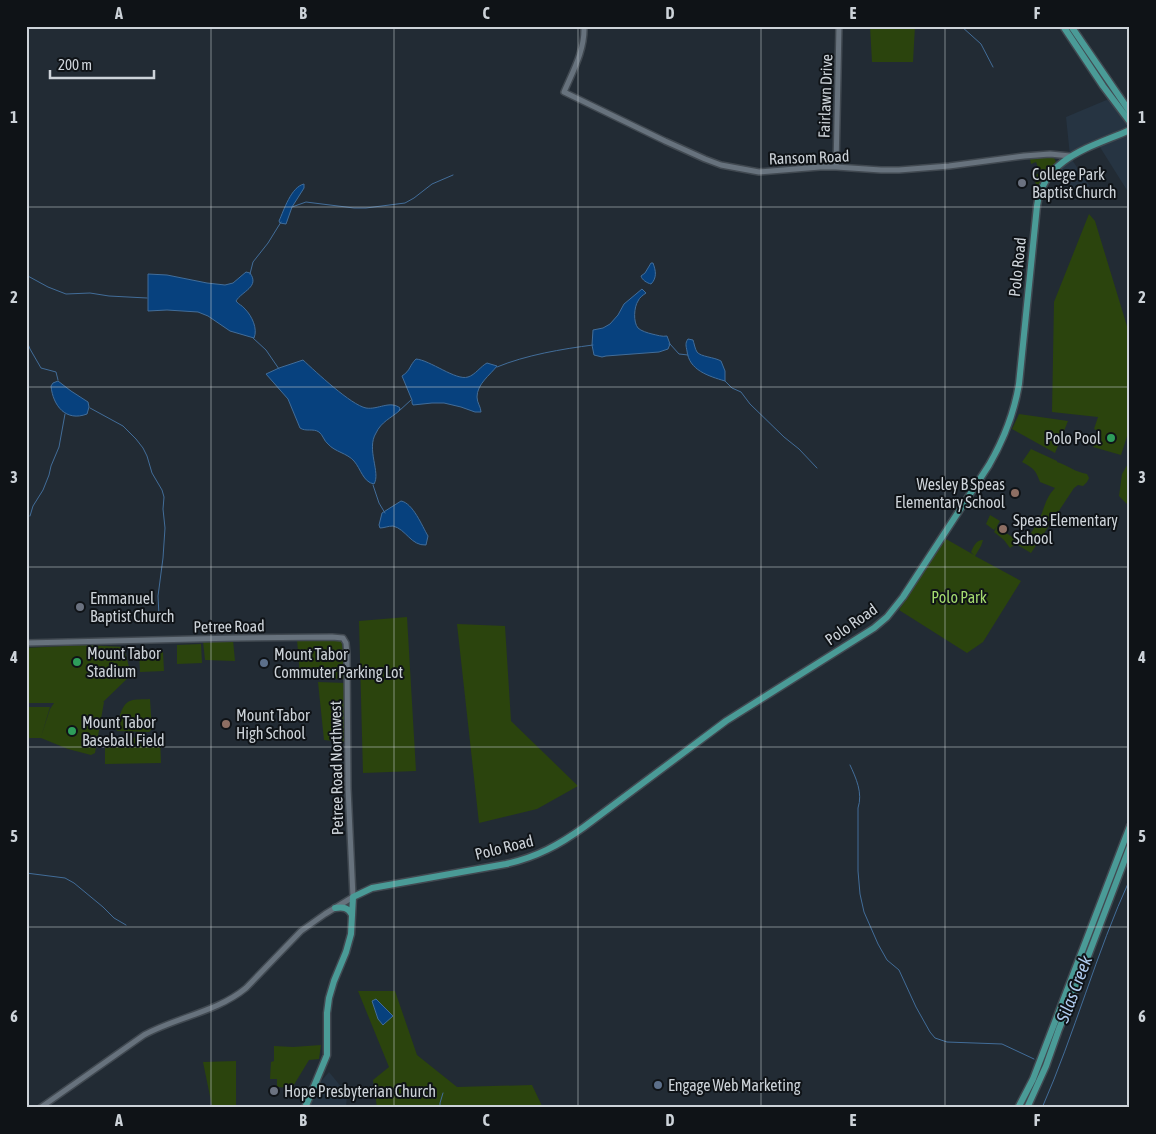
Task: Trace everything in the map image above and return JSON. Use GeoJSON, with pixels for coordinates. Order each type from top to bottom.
{"type":"FeatureCollection","features":[{"type":"Feature","properties":{"kind":"main road"},"geometry":{"type":"LineString","coordinates":[[1063,26],[1103,86],[1130,122]]}},
{"type":"Feature","properties":{"kind":"main road"},"geometry":{"type":"LineString","coordinates":[[1071,26],[1130,112]]}},
{"type":"Feature","properties":{"kind":"main road","name":"Polo Road"},"geometry":{"type":"LineString","coordinates":[[353,897],[372,888],[520,860],[549,850],[569,838],[725,722],[874,628],[887,617],[903,597],[989,465],[1007,431],[1019,384],[1037,202],[1041,189],[1049,175],[1070,156],[1130,130]]}},
{"type":"Feature","properties":{"kind":"main road"},"geometry":{"type":"LineString","coordinates":[[1018,1108],[1033,1079],[1130,826]]}},
{"type":"Feature","properties":{"kind":"main road"},"geometry":{"type":"LineString","coordinates":[[1028,1108],[1046,1066],[1130,846]]}},
{"type":"Feature","properties":{"kind":"main road"},"geometry":{"type":"LineString","coordinates":[[305,1108],[327,1055],[329,998],[351,934],[353,897]]}},
{"type":"Feature","properties":{"kind":"main road"},"geometry":{"type":"LineString","coordinates":[[335,908],[346,907],[352,916]]}},
{"type":"Feature","properties":{"kind":"street","name":"Ransom Road"},"geometry":{"type":"LineString","coordinates":[[584,26],[584,39],[577,64],[564,92],[665,141],[721,165],[759,172],[820,167],[899,170],[1024,156],[1050,154],[1070,156]]}},
{"type":"Feature","properties":{"kind":"street","name":"Fairlawn Drive"},"geometry":{"type":"LineString","coordinates":[[836,167],[840,26]]}},
{"type":"Feature","properties":{"kind":"street","name":"Petree Road"},"geometry":{"type":"LineString","coordinates":[[26,643],[236,638],[343,638]]}},
{"type":"Feature","properties":{"kind":"street","name":"Petree Road Northwest"},"geometry":{"type":"LineString","coordinates":[[343,638],[346,643],[347,654],[348,788],[353,897]]}},
{"type":"Feature","properties":{"kind":"street"},"geometry":{"type":"LineString","coordinates":[[40,1108],[147,1033],[224,1003],[237,995],[311,923],[353,897]]}},
{"type":"Feature","properties":{"kind":"shaded area"},"geometry":{"type":"Polygon","coordinates":[[[1116,96],[1124,105],[1130,119],[1130,195],[1098,144],[1070,157],[1090,186],[1076,190],[1053,171],[1070,156],[1066,117],[1116,96]]]}},
{"type":"Feature","properties":{"kind":"shaded area"},"geometry":{"type":"Polygon","coordinates":[[[329,1072],[347,1094],[346,1108],[298,1108],[329,1072]]]}},
{"type":"Feature","properties":{"kind":"green space"},"geometry":{"type":"Polygon","coordinates":[[[870,26],[915,26],[913,62],[872,62],[870,26]]]}},
{"type":"Feature","properties":{"kind":"green space"},"geometry":{"type":"Polygon","coordinates":[[[1053,158],[1056,163],[1037,188],[1035,177],[1040,172],[1036,162],[1031,164],[1030,159],[1053,158]]]}},
{"type":"Feature","properties":{"kind":"green space"},"geometry":{"type":"Polygon","coordinates":[[[1089,214],[1095,221],[1130,336],[1130,427],[1121,455],[1093,447],[1098,431],[1094,429],[1098,417],[1052,412],[1054,302],[1089,214]]]}},
{"type":"Feature","properties":{"kind":"green space"},"geometry":{"type":"Polygon","coordinates":[[[1019,414],[1068,421],[1055,453],[1012,429],[1019,414]]]}},
{"type":"Feature","properties":{"kind":"green space"},"geometry":{"type":"Polygon","coordinates":[[[1031,449],[1087,474],[1089,478],[1087,482],[1083,486],[1078,485],[1074,488],[1031,553],[1016,544],[1010,548],[994,532],[997,526],[1013,537],[1024,541],[1035,527],[1055,488],[1040,482],[1034,470],[1022,462],[1031,449]]]}},
{"type":"Feature","properties":{"kind":"green space"},"geometry":{"type":"Polygon","coordinates":[[[1130,460],[1130,507],[1119,496],[1122,474],[1130,460]]]}},
{"type":"Feature","properties":{"kind":"green space"},"geometry":{"type":"Polygon","coordinates":[[[990,515],[1000,521],[994,530],[986,524],[990,515]]]}},
{"type":"Feature","properties":{"kind":"green space","name":"Polo Park"},"geometry":{"type":"Polygon","coordinates":[[[946,539],[974,555],[971,552],[974,546],[977,542],[983,540],[975,556],[1021,581],[983,642],[967,653],[899,610],[946,539]]]}},
{"type":"Feature","properties":{"kind":"green space"},"geometry":{"type":"Polygon","coordinates":[[[407,617],[416,771],[363,773],[359,621],[407,617]]]}},
{"type":"Feature","properties":{"kind":"green space"},"geometry":{"type":"Polygon","coordinates":[[[457,624],[505,626],[511,721],[578,786],[537,809],[479,823],[457,624]]]}},
{"type":"Feature","properties":{"kind":"green space"},"geometry":{"type":"Polygon","coordinates":[[[297,639],[342,641],[345,679],[300,677],[297,639]]]}},
{"type":"Feature","properties":{"kind":"green space"},"geometry":{"type":"Polygon","coordinates":[[[233,640],[235,661],[205,660],[203,641],[233,640]]]}},
{"type":"Feature","properties":{"kind":"green space"},"geometry":{"type":"Polygon","coordinates":[[[201,644],[202,663],[177,664],[177,645],[201,644]]]}},
{"type":"Feature","properties":{"kind":"green space","name":"Mount Tabor Stadium"},"geometry":{"type":"Polygon","coordinates":[[[85,645],[124,647],[131,675],[103,702],[95,753],[91,755],[68,749],[41,738],[26,738],[26,707],[50,707],[41,737],[50,709],[54,703],[26,703],[26,648],[85,645]]]}},
{"type":"Feature","properties":{"kind":"green space"},"geometry":{"type":"Polygon","coordinates":[[[163,652],[164,671],[140,672],[139,653],[163,652]]]}},
{"type":"Feature","properties":{"kind":"green space"},"geometry":{"type":"Polygon","coordinates":[[[318,682],[345,683],[344,742],[324,740],[318,682]]]}},
{"type":"Feature","properties":{"kind":"green space"},"geometry":{"type":"Polygon","coordinates":[[[150,699],[152,729],[149,732],[117,731],[117,721],[122,709],[128,702],[150,699]]]}},
{"type":"Feature","properties":{"kind":"green space"},"geometry":{"type":"Polygon","coordinates":[[[160,737],[161,763],[105,764],[105,738],[160,737]]]}},
{"type":"Feature","properties":{"kind":"green space"},"geometry":{"type":"Polygon","coordinates":[[[358,991],[395,991],[417,1055],[457,1087],[532,1085],[543,1108],[377,1108],[373,1080],[389,1067],[358,991]]]}},
{"type":"Feature","properties":{"kind":"green space"},"geometry":{"type":"Polygon","coordinates":[[[321,1045],[319,1059],[309,1060],[292,1088],[277,1087],[277,1079],[270,1079],[271,1062],[274,1061],[274,1046],[321,1045]]]}},
{"type":"Feature","properties":{"kind":"green space"},"geometry":{"type":"Polygon","coordinates":[[[236,1061],[236,1105],[241,1108],[218,1108],[212,1106],[203,1062],[236,1061]]]}},
{"type":"Feature","properties":{"kind":"water"},"geometry":{"type":"Polygon","coordinates":[[[304,184],[304,188],[292,207],[286,224],[280,223],[279,221],[292,194],[299,186],[304,184]]]}},
{"type":"Feature","properties":{"kind":"water"},"geometry":{"type":"Polygon","coordinates":[[[653,263],[655,274],[651,284],[642,279],[641,276],[653,263]]]}},
{"type":"Feature","properties":{"kind":"water"},"geometry":{"type":"Polygon","coordinates":[[[246,272],[250,273],[253,278],[252,285],[236,301],[248,312],[252,319],[255,327],[254,338],[230,331],[208,316],[198,312],[148,311],[148,274],[167,275],[225,285],[233,283],[246,272]]]}},
{"type":"Feature","properties":{"kind":"water"},"geometry":{"type":"Polygon","coordinates":[[[642,289],[646,293],[639,299],[636,307],[636,325],[639,329],[647,332],[667,336],[670,344],[668,349],[659,352],[602,357],[594,355],[592,345],[593,330],[610,324],[624,304],[642,289]]]}},
{"type":"Feature","properties":{"kind":"water"},"geometry":{"type":"Polygon","coordinates":[[[688,339],[693,340],[696,351],[699,354],[721,361],[725,371],[725,381],[695,368],[691,363],[686,346],[688,339]]]}},
{"type":"Feature","properties":{"kind":"water"},"geometry":{"type":"Polygon","coordinates":[[[416,359],[463,377],[471,376],[487,363],[497,366],[479,388],[477,399],[481,412],[444,403],[413,405],[402,376],[416,359]]]}},
{"type":"Feature","properties":{"kind":"water"},"geometry":{"type":"Polygon","coordinates":[[[303,360],[334,387],[360,406],[370,408],[392,405],[400,408],[381,426],[373,439],[372,446],[376,474],[374,484],[367,481],[351,458],[331,447],[319,432],[300,428],[288,399],[266,374],[303,360]]]}},
{"type":"Feature","properties":{"kind":"water"},"geometry":{"type":"Polygon","coordinates":[[[58,381],[88,402],[87,414],[73,416],[62,411],[55,400],[51,386],[58,381]]]}},
{"type":"Feature","properties":{"kind":"water"},"geometry":{"type":"Polygon","coordinates":[[[401,501],[413,510],[420,521],[428,536],[426,545],[416,543],[402,530],[393,526],[380,528],[382,513],[401,501]]]}},
{"type":"Feature","properties":{"kind":"water"},"geometry":{"type":"Polygon","coordinates":[[[376,999],[393,1016],[383,1025],[378,1019],[372,1001],[376,999]]]}},
{"type":"Feature","properties":{"kind":"waterway"},"geometry":{"type":"LineString","coordinates":[[961,26],[981,44],[993,67]]}},
{"type":"Feature","properties":{"kind":"waterway"},"geometry":{"type":"LineString","coordinates":[[292,207],[306,202],[354,208],[405,203],[432,184],[453,175]]}},
{"type":"Feature","properties":{"kind":"waterway"},"geometry":{"type":"LineString","coordinates":[[250,274],[253,262],[281,222]]}},
{"type":"Feature","properties":{"kind":"waterway"},"geometry":{"type":"LineString","coordinates":[[26,275],[66,294],[90,293],[147,298]]}},
{"type":"Feature","properties":{"kind":"waterway"},"geometry":{"type":"LineString","coordinates":[[253,338],[266,350],[279,369]]}},
{"type":"Feature","properties":{"kind":"waterway"},"geometry":{"type":"LineString","coordinates":[[26,339],[41,368],[56,372],[58,380]]}},
{"type":"Feature","properties":{"kind":"waterway"},"geometry":{"type":"LineString","coordinates":[[669,344],[679,354],[688,355]]}},
{"type":"Feature","properties":{"kind":"waterway"},"geometry":{"type":"LineString","coordinates":[[497,367],[544,353],[593,345]]}},
{"type":"Feature","properties":{"kind":"waterway"},"geometry":{"type":"LineString","coordinates":[[725,381],[732,388],[741,392],[750,404],[817,468]]}},
{"type":"Feature","properties":{"kind":"waterway"},"geometry":{"type":"LineString","coordinates":[[399,411],[411,400]]}},
{"type":"Feature","properties":{"kind":"waterway"},"geometry":{"type":"LineString","coordinates":[[90,408],[123,426],[136,439],[143,448],[152,473],[162,490],[165,528],[158,596],[159,616]]}},
{"type":"Feature","properties":{"kind":"waterway"},"geometry":{"type":"LineString","coordinates":[[30,516],[33,506],[43,490],[59,447],[65,414]]}},
{"type":"Feature","properties":{"kind":"waterway"},"geometry":{"type":"LineString","coordinates":[[373,485],[379,503],[385,513]]}},
{"type":"Feature","properties":{"kind":"waterway"},"geometry":{"type":"LineString","coordinates":[[850,765],[860,797],[858,808],[858,871],[864,912],[878,944],[887,960],[899,970],[930,1032],[935,1038],[947,1042],[1002,1044],[1034,1059]]}},
{"type":"Feature","properties":{"kind":"waterway"},"geometry":{"type":"LineString","coordinates":[[26,873],[65,878],[74,883],[114,918],[126,925]]}},
{"type":"Feature","properties":{"kind":"waterway","name":"Silas Creek"},"geometry":{"type":"LineString","coordinates":[[1042,1108],[1130,879]]}},
{"type":"Feature","properties":{"kind":"waterway"},"geometry":{"type":"LineString","coordinates":[[440,1108],[443,1093]]}},
{"type":"Feature","properties":{"kind":"place","name":"College Park Baptist Church"},"geometry":{"type":"Point","coordinates":[1022,183]}},
{"type":"Feature","properties":{"kind":"place","name":"Polo Pool"},"geometry":{"type":"Point","coordinates":[1111,438]}},
{"type":"Feature","properties":{"kind":"place","name":"Wesley B Speas Elementary School"},"geometry":{"type":"Point","coordinates":[1015,493]}},
{"type":"Feature","properties":{"kind":"place","name":"Speas Elementary School"},"geometry":{"type":"Point","coordinates":[1003,529]}},
{"type":"Feature","properties":{"kind":"place","name":"Emmanuel Baptist Church"},"geometry":{"type":"Point","coordinates":[80,607]}},
{"type":"Feature","properties":{"kind":"place","name":"Mount Tabor Stadium"},"geometry":{"type":"Point","coordinates":[77,662]}},
{"type":"Feature","properties":{"kind":"place","name":"Mount Tabor Commuter Parking Lot"},"geometry":{"type":"Point","coordinates":[264,663]}},
{"type":"Feature","properties":{"kind":"place","name":"Mount Tabor High School"},"geometry":{"type":"Point","coordinates":[226,724]}},
{"type":"Feature","properties":{"kind":"place","name":"Mount Tabor Baseball Field"},"geometry":{"type":"Point","coordinates":[72,731]}},
{"type":"Feature","properties":{"kind":"place","name":"Engage Web Marketing"},"geometry":{"type":"Point","coordinates":[658,1085]}},
{"type":"Feature","properties":{"kind":"place","name":"Hope Presbyterian Church"},"geometry":{"type":"Point","coordinates":[274,1091]}}]}
